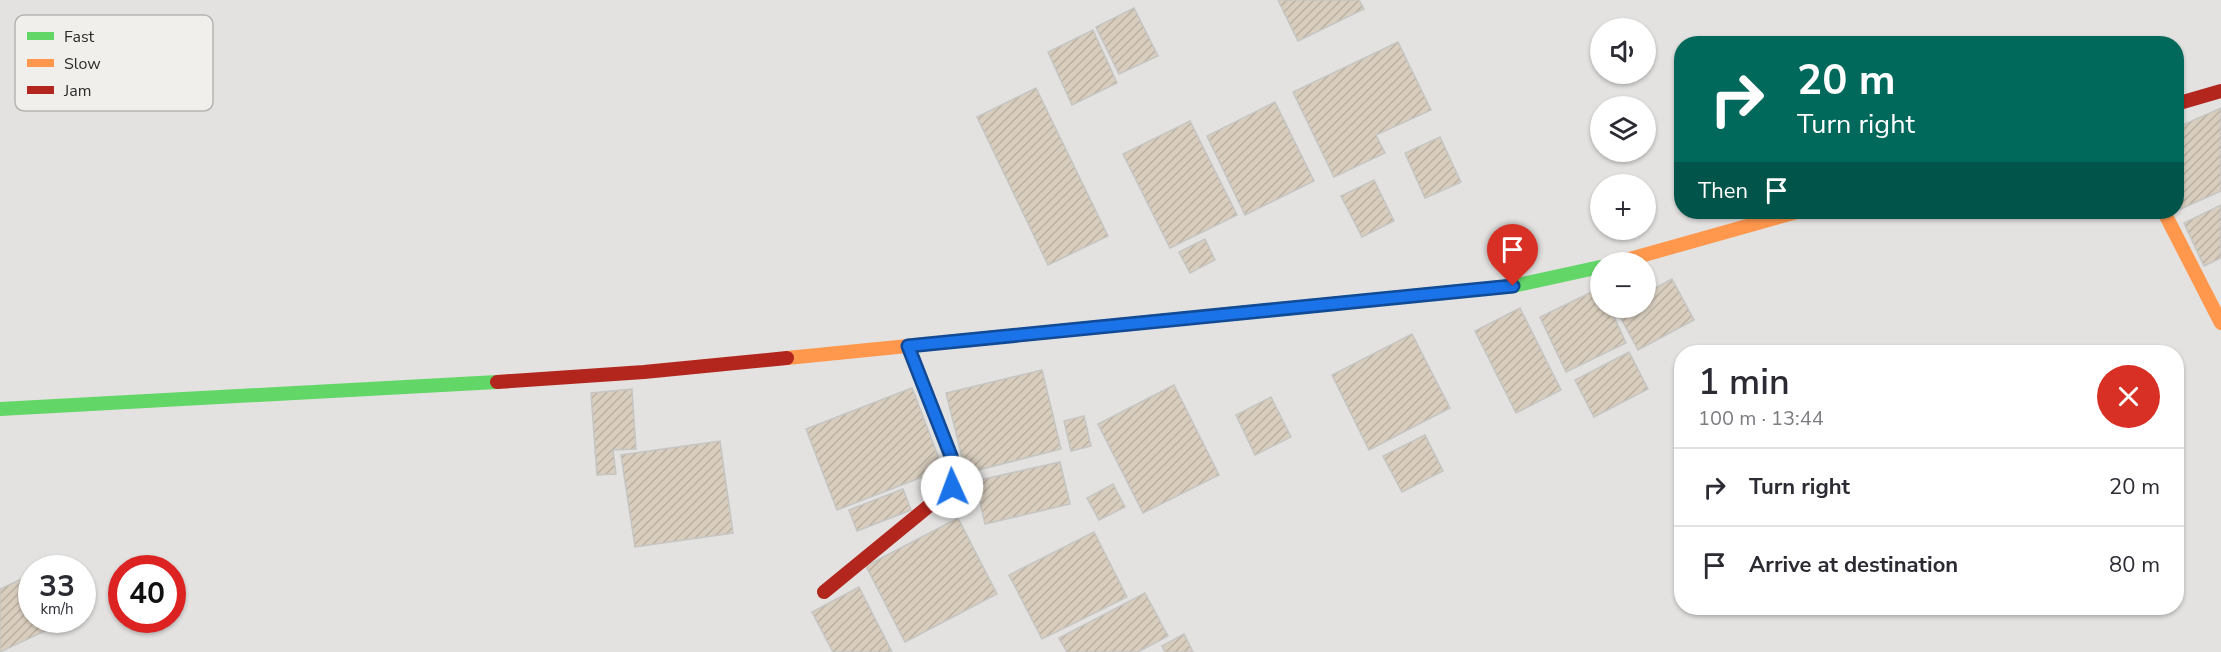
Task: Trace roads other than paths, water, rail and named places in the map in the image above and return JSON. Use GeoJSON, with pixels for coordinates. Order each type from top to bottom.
{"type":"FeatureCollection","features":[{"type":"Feature","properties":{"kind":"street"},"geometry":{"type":"LineString","coordinates":[[2184,102],[2221,91]]}},
{"type":"Feature","properties":{"kind":"street"},"geometry":{"type":"LineString","coordinates":[[1655,252],[1772,219]]}},
{"type":"Feature","properties":{"kind":"street"},"geometry":{"type":"LineString","coordinates":[[2168,219],[2221,323]]}},
{"type":"Feature","properties":{"kind":"street"},"geometry":{"type":"LineString","coordinates":[[0,409],[522,381],[644,372],[1513,286],[1590,269]]}},
{"type":"Feature","properties":{"kind":"street"},"geometry":{"type":"LineString","coordinates":[[824,592],[952,487],[954,472],[951,456],[908,346]]}}]}
